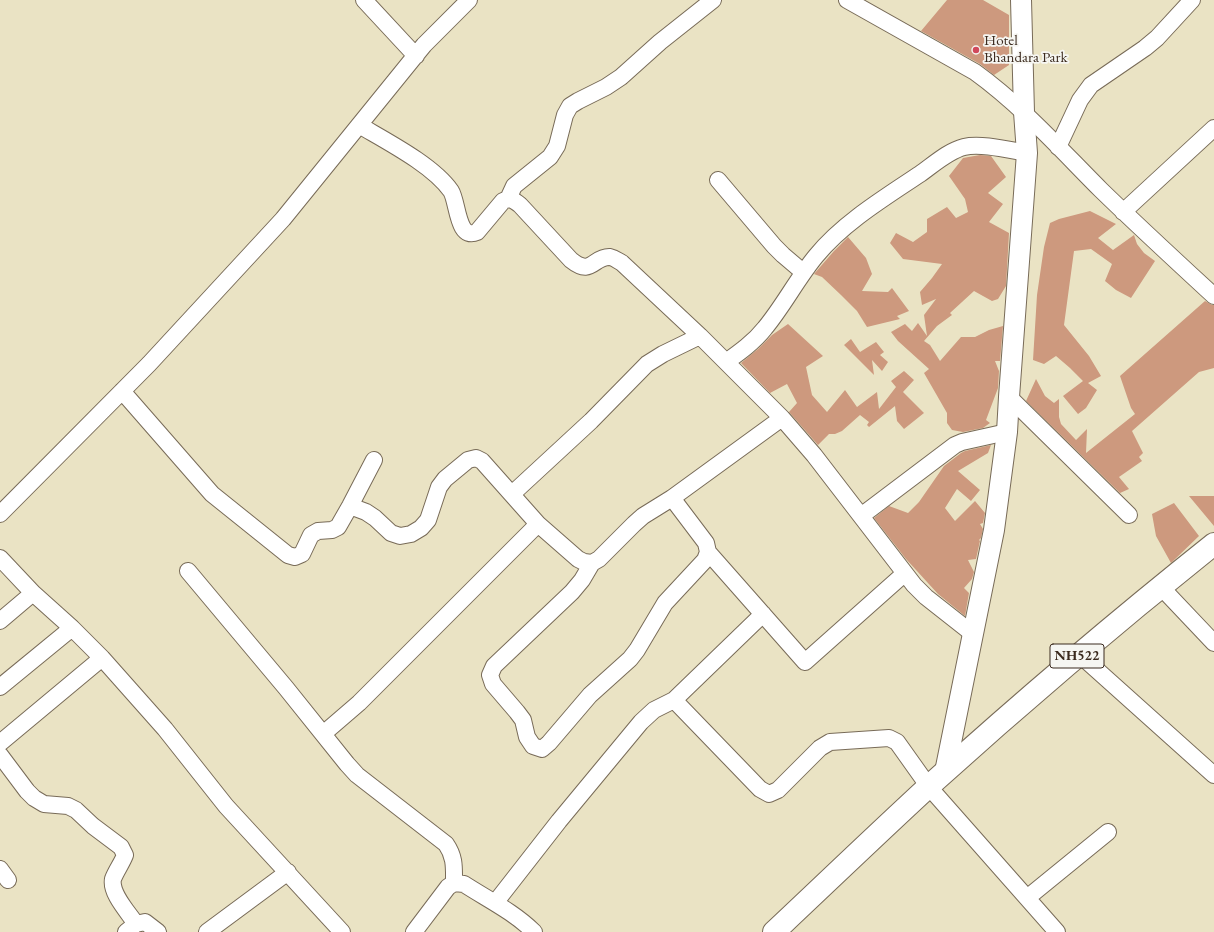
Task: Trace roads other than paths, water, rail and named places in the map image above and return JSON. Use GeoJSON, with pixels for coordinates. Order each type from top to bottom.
{"type":"FeatureCollection","features":[{"type":"Feature","properties":{"kind":"highway","name":"NH522"},"geometry":{"type":"LineString","coordinates":[[774,932],[945,772],[1079,654],[1160,586],[1214,544]]}},
{"type":"Feature","properties":{"kind":"main road"},"geometry":{"type":"LineString","coordinates":[[945,772],[994,530],[1007,432],[1027,153],[1024,112],[1021,0]]}},
{"type":"Feature","properties":{"kind":"street"},"geometry":{"type":"LineString","coordinates":[[364,0],[416,56]]}},
{"type":"Feature","properties":{"kind":"street"},"geometry":{"type":"LineString","coordinates":[[0,514],[155,358],[283,219],[433,34],[469,0]]}},
{"type":"Feature","properties":{"kind":"street"},"geometry":{"type":"LineString","coordinates":[[508,199],[514,186],[554,152],[559,142],[566,111],[570,106],[606,88],[621,77],[660,42],[713,0]]}},
{"type":"Feature","properties":{"kind":"street"},"geometry":{"type":"LineString","coordinates":[[847,0],[975,72],[989,83],[1024,112],[1123,212],[1214,296]]}},
{"type":"Feature","properties":{"kind":"street"},"geometry":{"type":"LineString","coordinates":[[1058,147],[1080,100],[1092,85],[1157,38],[1176,15],[1192,0]]}},
{"type":"Feature","properties":{"kind":"street"},"geometry":{"type":"LineString","coordinates":[[359,124],[415,159],[443,182],[452,193],[455,200],[459,222],[467,232],[477,232],[503,201],[508,199],[514,200],[575,264],[585,267],[610,257],[622,263],[700,336],[782,418],[814,455],[904,574],[926,597],[973,634]]}},
{"type":"Feature","properties":{"kind":"street"},"geometry":{"type":"LineString","coordinates":[[1123,212],[1214,128]]}},
{"type":"Feature","properties":{"kind":"street"},"geometry":{"type":"LineString","coordinates":[[726,362],[746,347],[764,329],[803,272],[828,243],[872,207],[952,152],[963,148],[976,146],[1027,153]]}},
{"type":"Feature","properties":{"kind":"street"},"geometry":{"type":"LineString","coordinates":[[718,180],[774,246],[803,272]]}},
{"type":"Feature","properties":{"kind":"street"},"geometry":{"type":"LineString","coordinates":[[512,494],[592,421],[647,364],[663,354],[700,336]]}},
{"type":"Feature","properties":{"kind":"street"},"geometry":{"type":"LineString","coordinates":[[122,391],[212,494],[288,555],[295,558],[302,554],[311,535],[318,531],[332,530],[338,527],[374,460]]}},
{"type":"Feature","properties":{"kind":"street"},"geometry":{"type":"LineString","coordinates":[[1009,397],[1129,515]]}},
{"type":"Feature","properties":{"kind":"street"},"geometry":{"type":"LineString","coordinates":[[672,498],[706,543],[708,552],[706,560],[665,603],[630,659],[590,695],[549,743],[542,749],[533,746],[527,737],[523,720],[493,684],[490,675],[494,666],[572,592],[582,580],[592,563],[599,559],[634,524],[782,418]]}},
{"type":"Feature","properties":{"kind":"street"},"geometry":{"type":"LineString","coordinates":[[861,516],[955,445],[962,442],[1007,432]]}},
{"type":"Feature","properties":{"kind":"street"},"geometry":{"type":"LineString","coordinates":[[350,506],[366,512],[391,533],[400,536],[411,534],[421,528],[428,520],[439,487],[445,479],[468,460],[476,458],[482,461],[538,524],[578,559],[584,562],[592,563]]}},
{"type":"Feature","properties":{"kind":"street"},"geometry":{"type":"LineString","coordinates":[[323,734],[359,703],[538,524]]}},
{"type":"Feature","properties":{"kind":"street"},"geometry":{"type":"LineString","coordinates":[[708,552],[805,662],[904,574]]}},
{"type":"Feature","properties":{"kind":"street"},"geometry":{"type":"LineString","coordinates":[[0,558],[102,658],[166,729],[226,806],[342,932]]}},
{"type":"Feature","properties":{"kind":"street"},"geometry":{"type":"LineString","coordinates":[[188,571],[357,775],[446,844],[454,861],[454,882]]}},
{"type":"Feature","properties":{"kind":"street"},"geometry":{"type":"LineString","coordinates":[[1160,586],[1214,643]]}},
{"type":"Feature","properties":{"kind":"street"},"geometry":{"type":"LineString","coordinates":[[0,621],[34,593]]}},
{"type":"Feature","properties":{"kind":"street"},"geometry":{"type":"LineString","coordinates":[[495,903],[641,722],[654,710],[674,700],[763,614]]}},
{"type":"Feature","properties":{"kind":"street"},"geometry":{"type":"LineString","coordinates":[[0,687],[72,628]]}},
{"type":"Feature","properties":{"kind":"street"},"geometry":{"type":"LineString","coordinates":[[1079,654],[1214,775]]}},
{"type":"Feature","properties":{"kind":"street"},"geometry":{"type":"LineString","coordinates":[[0,743],[102,658]]}},
{"type":"Feature","properties":{"kind":"street"},"geometry":{"type":"LineString","coordinates":[[674,700],[760,789],[769,794],[778,790],[820,748],[830,742],[889,738],[897,742],[929,787],[1057,932]]}},
{"type":"Feature","properties":{"kind":"street"},"geometry":{"type":"LineString","coordinates":[[0,755],[34,798],[44,804],[68,806],[76,810],[93,826],[121,847],[125,855],[113,879],[113,889],[131,928],[145,922],[158,932]]}},
{"type":"Feature","properties":{"kind":"street"},"geometry":{"type":"LineString","coordinates":[[1027,898],[1108,832]]}},
{"type":"Feature","properties":{"kind":"street"},"geometry":{"type":"LineString","coordinates":[[207,932],[288,872]]}},
{"type":"Feature","properties":{"kind":"street"},"geometry":{"type":"LineString","coordinates":[[454,882],[464,884],[516,916],[534,932]]}},
{"type":"Feature","properties":{"kind":"street"},"geometry":{"type":"LineString","coordinates":[[414,932],[448,887],[454,882]]}},
{"type":"Feature","properties":{"kind":"place","name":"Hotel Bhandara Park"},"geometry":{"type":"Point","coordinates":[976,50]}}]}
